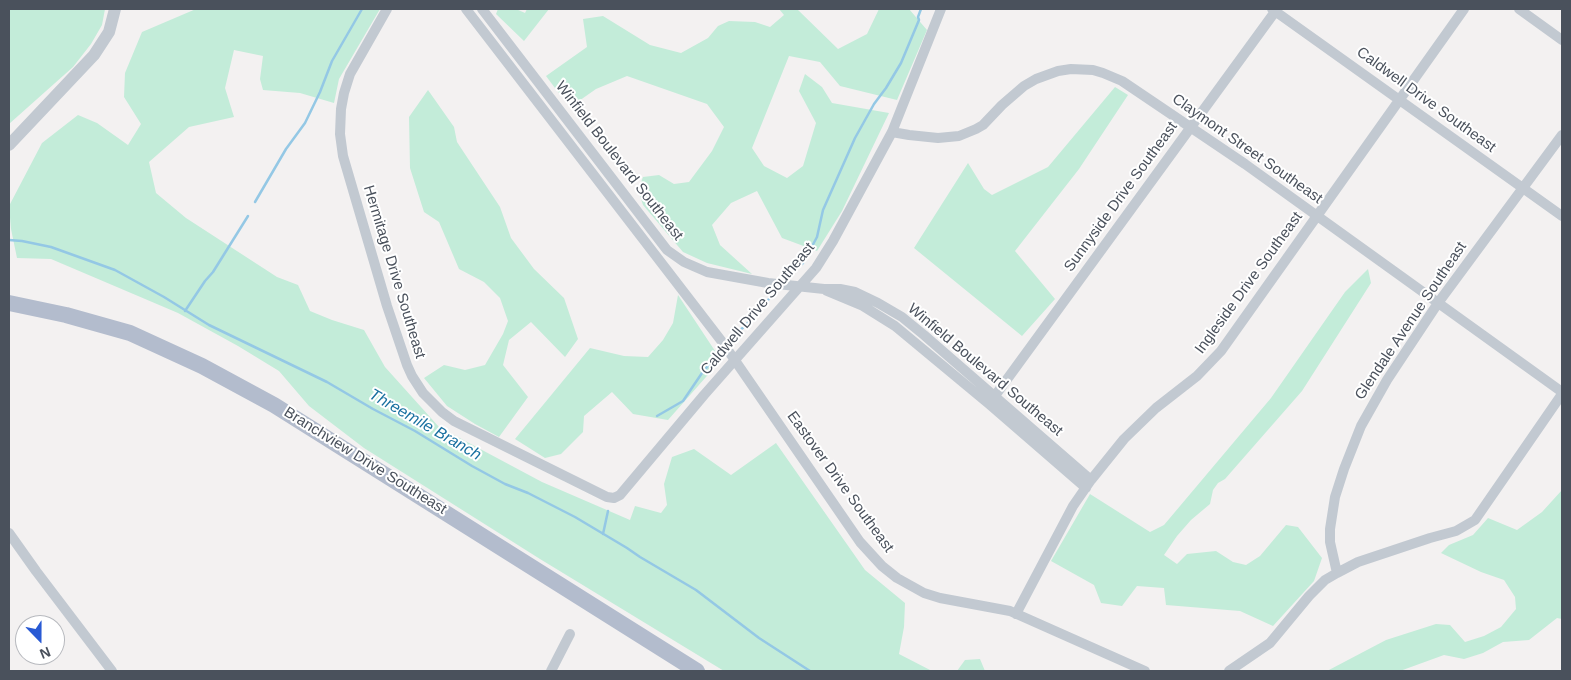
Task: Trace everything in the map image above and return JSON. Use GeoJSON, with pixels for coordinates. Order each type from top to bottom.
{"type":"FeatureCollection","features":[{"type":"Feature","properties":{"kind":"main road","name":"Branchview Drive Southeast"},"geometry":{"type":"LineString","coordinates":[[9,303],[66,315],[130,333],[210,370],[274,405],[697,671]]}},
{"type":"Feature","properties":{"kind":"street"},"geometry":{"type":"LineString","coordinates":[[9,145],[94,56],[108,32],[115,9]]}},
{"type":"Feature","properties":{"kind":"street","name":"Hermitage Drive Southeast"},"geometry":{"type":"LineString","coordinates":[[387,9],[350,74],[341,109],[340,134],[343,156],[406,366],[424,393],[442,412],[454,421],[607,497],[614,498]]}},
{"type":"Feature","properties":{"kind":"street","name":"Winfield Boulevard Southeast"},"geometry":{"type":"LineString","coordinates":[[466,9],[657,257]]}},
{"type":"Feature","properties":{"kind":"street","name":"Winfield Boulevard Southeast"},"geometry":{"type":"LineString","coordinates":[[482,9],[667,250],[684,262],[707,272],[768,283],[824,289],[882,317],[992,400],[1088,484]]}},
{"type":"Feature","properties":{"kind":"street","name":"Caldwell Drive Southeast"},"geometry":{"type":"LineString","coordinates":[[614,498],[620,495],[816,268],[833,241],[892,132],[941,9]]}},
{"type":"Feature","properties":{"kind":"street","name":"Caldwell Drive Southeast"},"geometry":{"type":"LineString","coordinates":[[1275,9],[1562,216]]}},
{"type":"Feature","properties":{"kind":"street","name":"Sunnyside Drive Southeast"},"geometry":{"type":"LineString","coordinates":[[992,400],[1275,9]]}},
{"type":"Feature","properties":{"kind":"street","name":"Ingleside Drive Southeast"},"geometry":{"type":"LineString","coordinates":[[1016,614],[1068,514],[1088,484],[1130,432],[1156,408],[1197,376],[1221,351],[1464,9]]}},
{"type":"Feature","properties":{"kind":"street"},"geometry":{"type":"LineString","coordinates":[[1519,9],[1562,40]]}},
{"type":"Feature","properties":{"kind":"street","name":"Claymont Street Southeast"},"geometry":{"type":"LineString","coordinates":[[892,132],[938,138],[959,136],[976,130],[1024,86],[1036,79],[1058,71],[1071,69],[1093,70],[1122,81],[1191,127],[1562,393]]}},
{"type":"Feature","properties":{"kind":"street","name":"Glendale Avenue Southeast"},"geometry":{"type":"LineString","coordinates":[[1337,573],[1330,542],[1335,497],[1360,426],[1387,380],[1438,304],[1562,136]]}},
{"type":"Feature","properties":{"kind":"street","name":"Eastover Drive Southeast"},"geometry":{"type":"LineString","coordinates":[[657,257],[735,360],[860,542],[882,566],[897,578],[924,593],[1016,614],[1145,671]]}},
{"type":"Feature","properties":{"kind":"street"},"geometry":{"type":"LineString","coordinates":[[1229,671],[1270,643],[1309,596],[1325,580],[1358,562],[1430,538],[1456,532],[1475,520],[1562,393]]}},
{"type":"Feature","properties":{"kind":"street"},"geometry":{"type":"LineString","coordinates":[[9,533],[112,671]]}},
{"type":"Feature","properties":{"kind":"street"},"geometry":{"type":"LineString","coordinates":[[551,671],[570,634]]}},
{"type":"Feature","properties":{"kind":"green space"},"geometry":{"type":"Polygon","coordinates":[[[9,9],[105,9],[102,25],[91,44],[73,67],[9,124],[9,9]]]}},
{"type":"Feature","properties":{"kind":"green space"},"geometry":{"type":"Polygon","coordinates":[[[196,9],[380,9],[339,79],[334,103],[300,93],[263,90],[260,79],[263,56],[234,50],[225,88],[234,117],[189,127],[149,162],[156,193],[186,218],[277,277],[298,285],[310,311],[364,330],[385,367],[439,427],[542,482],[630,520],[635,506],[661,513],[667,505],[664,484],[672,457],[694,449],[731,475],[776,443],[865,570],[905,603],[904,627],[899,654],[932,671],[724,671],[540,559],[364,448],[309,406],[279,371],[238,346],[178,313],[51,259],[17,258],[11,229],[9,206],[42,143],[78,115],[97,123],[128,145],[141,124],[124,97],[125,73],[142,32],[196,9]]]}},
{"type":"Feature","properties":{"kind":"green space"},"geometry":{"type":"Polygon","coordinates":[[[498,9],[516,9],[525,13],[527,9],[549,9],[524,41],[496,14],[498,9]]]}},
{"type":"Feature","properties":{"kind":"green space"},"geometry":{"type":"Polygon","coordinates":[[[779,9],[797,9],[838,49],[867,34],[879,9],[909,9],[927,30],[897,100],[840,86],[820,62],[789,56],[752,148],[764,166],[787,178],[803,166],[816,123],[799,91],[805,74],[822,87],[832,103],[889,113],[842,211],[817,251],[782,238],[757,191],[731,203],[712,225],[720,245],[752,274],[707,263],[683,252],[643,205],[638,190],[643,177],[659,175],[674,184],[689,182],[712,151],[724,127],[707,104],[627,76],[596,89],[576,103],[558,92],[546,76],[587,47],[583,19],[603,16],[650,45],[681,53],[708,38],[718,26],[729,21],[755,22],[770,27],[784,15],[779,9]]]}},
{"type":"Feature","properties":{"kind":"green space"},"geometry":{"type":"Polygon","coordinates":[[[1115,87],[1128,95],[1079,169],[1015,251],[1055,299],[1022,336],[914,248],[968,163],[984,189],[992,195],[1048,167],[1115,87]]]}},
{"type":"Feature","properties":{"kind":"green space"},"geometry":{"type":"Polygon","coordinates":[[[428,90],[454,127],[457,142],[500,207],[511,238],[534,269],[564,298],[578,339],[565,357],[531,322],[509,340],[503,365],[528,397],[499,437],[447,406],[424,378],[444,365],[465,370],[485,365],[503,334],[508,321],[500,298],[484,282],[459,269],[439,222],[424,212],[410,168],[409,117],[428,90]]]}},
{"type":"Feature","properties":{"kind":"green space"},"geometry":{"type":"Polygon","coordinates":[[[1368,269],[1371,283],[1302,391],[1225,479],[1218,483],[1213,490],[1210,504],[1191,520],[1164,555],[1177,564],[1187,554],[1216,551],[1233,562],[1246,565],[1260,556],[1286,525],[1298,527],[1322,558],[1314,581],[1273,626],[1240,611],[1166,605],[1164,588],[1137,586],[1122,606],[1101,603],[1094,585],[1051,561],[1090,494],[1150,532],[1164,525],[1271,398],[1345,292],[1368,269]]]}},
{"type":"Feature","properties":{"kind":"green space"},"geometry":{"type":"Polygon","coordinates":[[[678,295],[721,360],[668,420],[633,414],[612,392],[584,416],[583,432],[561,454],[545,458],[515,439],[590,348],[624,356],[648,357],[663,340],[673,323],[678,295]]]}},
{"type":"Feature","properties":{"kind":"green space"},"geometry":{"type":"Polygon","coordinates":[[[1562,490],[1562,619],[1557,618],[1529,640],[1503,642],[1483,653],[1464,659],[1444,655],[1400,671],[1327,671],[1386,640],[1436,624],[1450,625],[1465,642],[1484,636],[1501,627],[1516,609],[1515,597],[1504,580],[1481,572],[1441,553],[1449,545],[1473,535],[1488,518],[1517,530],[1542,512],[1562,490]]]}},
{"type":"Feature","properties":{"kind":"green space"},"geometry":{"type":"Polygon","coordinates":[[[980,659],[985,671],[957,671],[965,660],[980,659]]]}},
{"type":"Feature","properties":{"kind":"waterway"},"geometry":{"type":"LineString","coordinates":[[255,202],[286,149],[305,123],[332,61],[362,9]]}},
{"type":"Feature","properties":{"kind":"waterway"},"geometry":{"type":"LineString","coordinates":[[792,273],[803,263],[817,237],[823,210],[855,138],[874,104],[901,63],[919,20],[918,17],[921,9]]}},
{"type":"Feature","properties":{"kind":"waterway"},"geometry":{"type":"LineString","coordinates":[[185,311],[213,272],[248,216]]}},
{"type":"Feature","properties":{"kind":"waterway","name":"Threemile Branch"},"geometry":{"type":"LineString","coordinates":[[9,240],[51,247],[115,270],[209,325],[327,382],[415,431],[472,466],[575,517],[627,548],[696,590],[759,638],[810,671]]}},
{"type":"Feature","properties":{"kind":"waterway"},"geometry":{"type":"LineString","coordinates":[[733,335],[744,327],[776,291]]}},
{"type":"Feature","properties":{"kind":"waterway"},"geometry":{"type":"LineString","coordinates":[[657,416],[683,401],[717,355]]}},
{"type":"Feature","properties":{"kind":"waterway"},"geometry":{"type":"LineString","coordinates":[[603,534],[608,511]]}}]}
